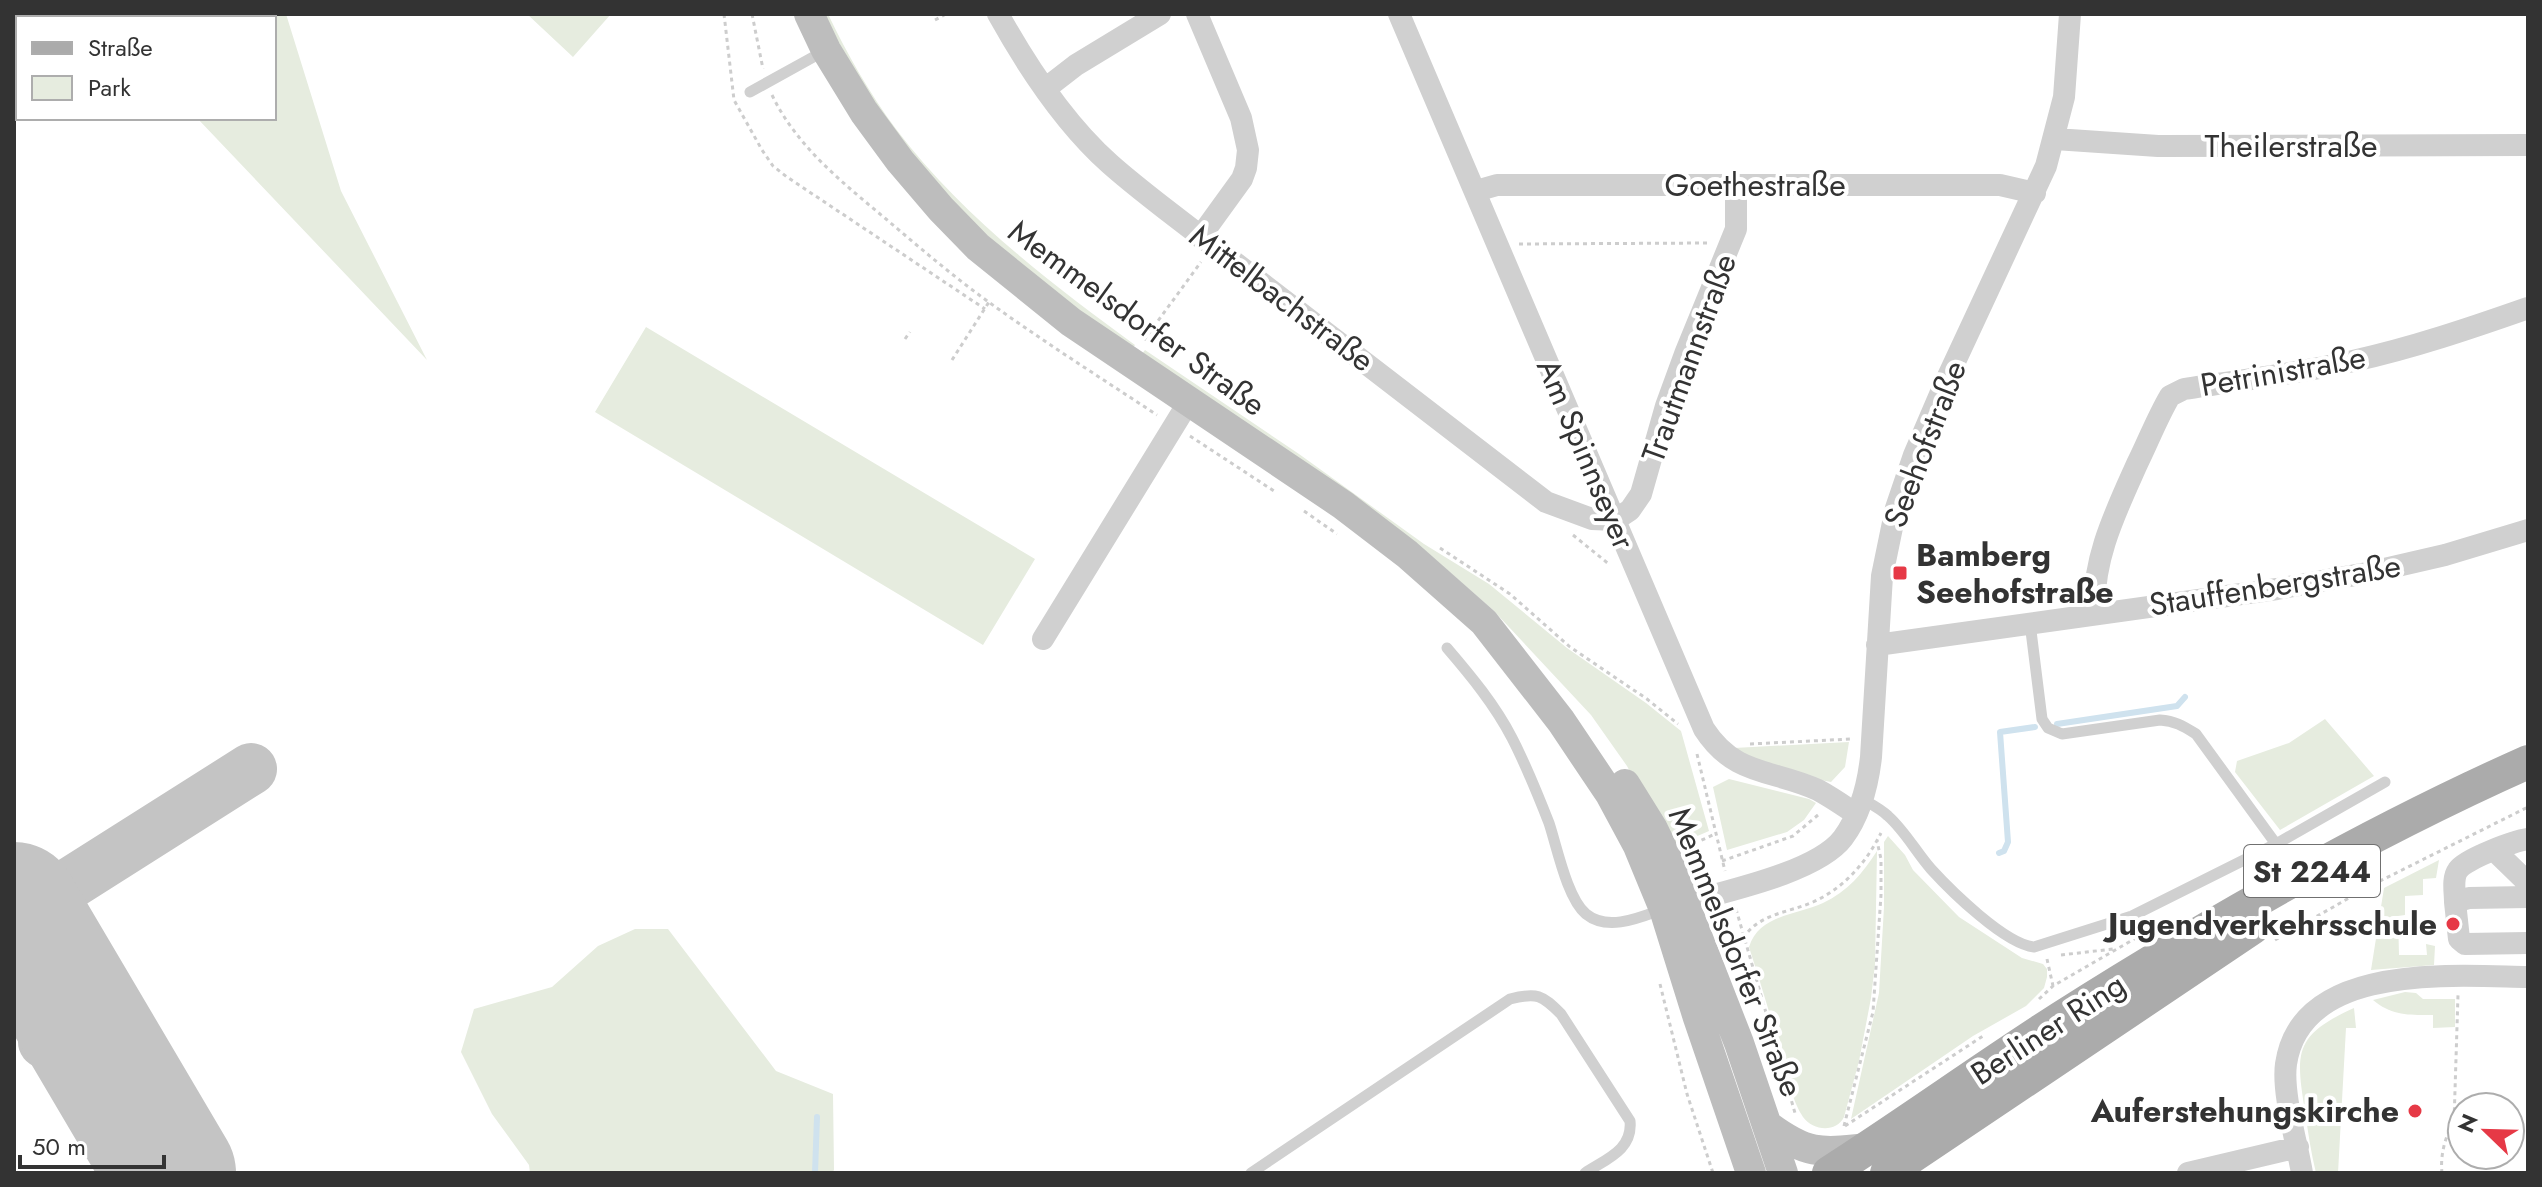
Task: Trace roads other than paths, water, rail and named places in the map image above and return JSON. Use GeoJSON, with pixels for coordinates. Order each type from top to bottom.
{"type":"FeatureCollection","features":[{"type":"Feature","properties":{"kind":"main road","name":"Memmelsdorfer Straße"},"geometry":{"type":"LineString","coordinates":[[809,14],[826,50],[864,112],[900,161],[941,209],[1015,278],[1128,362],[1180,414],[1343,505],[1407,554],[1484,622],[1561,721],[1610,794],[1647,864],[1674,906],[1739,1043],[1783,1173]]}},
{"type":"Feature","properties":{"kind":"main road","name":"Berliner Ring"},"geometry":{"type":"LineString","coordinates":[[1829,1173],[2062,1017],[2191,938],[2432,806],[2528,762]]}},
{"type":"Feature","properties":{"kind":"main road","name":"Berliner Ring"},"geometry":{"type":"LineString","coordinates":[[1866,1149],[2388,850],[2528,781]]}},
{"type":"Feature","properties":{"kind":"main road","name":"Memmelsdorfer Straße"},"geometry":{"type":"LineString","coordinates":[[1674,906],[1751,1173]]}},
{"type":"Feature","properties":{"kind":"main road"},"geometry":{"type":"LineString","coordinates":[[1767,1125],[1797,1146],[1814,1151],[1866,1149]]}},
{"type":"Feature","properties":{"kind":"street","name":"Mittelbachstraße"},"geometry":{"type":"LineString","coordinates":[[998,14],[1045,89],[1109,163],[1206,242],[1546,502],[1592,519],[1615,520]]}},
{"type":"Feature","properties":{"kind":"street"},"geometry":{"type":"LineString","coordinates":[[1045,89],[1076,65],[1160,14]]}},
{"type":"Feature","properties":{"kind":"street"},"geometry":{"type":"LineString","coordinates":[[1197,14],[1241,118],[1248,150],[1242,179],[1206,242]]}},
{"type":"Feature","properties":{"kind":"street","name":"Am Spinnseyer"},"geometry":{"type":"LineString","coordinates":[[1399,14],[1615,520],[1703,736],[1747,767],[1816,789],[1859,807]]}},
{"type":"Feature","properties":{"kind":"street","name":"Seehofstraße"},"geometry":{"type":"LineString","coordinates":[[1674,906],[1790,871],[1815,860],[1844,837],[1859,807],[1869,779],[1877,645],[1888,538],[1902,488],[1944,385],[2035,193],[2055,139],[2064,97],[2070,14]]}},
{"type":"Feature","properties":{"kind":"street","name":"Theilerstraße"},"geometry":{"type":"LineString","coordinates":[[2055,139],[2158,146],[2528,145]]}},
{"type":"Feature","properties":{"kind":"street","name":"Goethestraße"},"geometry":{"type":"LineString","coordinates":[[1476,191],[1497,185],[2000,185],[2035,193]]}},
{"type":"Feature","properties":{"kind":"street","name":"Trautmannstraße"},"geometry":{"type":"LineString","coordinates":[[1615,520],[1630,510],[1641,494],[1666,406],[1730,248],[1736,229],[1736,185]]}},
{"type":"Feature","properties":{"kind":"street","name":"Petrinistraße"},"geometry":{"type":"LineString","coordinates":[[2095,614],[2094,593],[2102,552],[2116,512],[2170,396],[2184,389],[2354,361],[2459,332],[2528,308]]}},
{"type":"Feature","properties":{"kind":"street"},"geometry":{"type":"LineString","coordinates":[[1043,639],[1180,414]]}},
{"type":"Feature","properties":{"kind":"street","name":"Stauffenbergstraße"},"geometry":{"type":"LineString","coordinates":[[1877,645],[2277,589],[2445,555],[2528,530]]}},
{"type":"Feature","properties":{"kind":"street"},"geometry":{"type":"LineString","coordinates":[[2450,976],[2459,939],[2455,902],[2457,871],[2511,842],[2528,839]]}},
{"type":"Feature","properties":{"kind":"street"},"geometry":{"type":"LineString","coordinates":[[2494,850],[2528,883]]}},
{"type":"Feature","properties":{"kind":"street"},"geometry":{"type":"LineString","coordinates":[[2455,902],[2469,898],[2528,897]]}},
{"type":"Feature","properties":{"kind":"street"},"geometry":{"type":"LineString","coordinates":[[2459,939],[2465,944],[2528,943]]}},
{"type":"Feature","properties":{"kind":"street"},"geometry":{"type":"LineString","coordinates":[[2302,1173],[2286,1085],[2286,1066],[2290,1047],[2307,1019],[2326,1003],[2387,981],[2450,976],[2528,977]]}},
{"type":"Feature","properties":{"kind":"street"},"geometry":{"type":"LineString","coordinates":[[2188,1173],[2298,1147]]}},
{"type":"Feature","properties":{"kind":"lane"},"geometry":{"type":"LineString","coordinates":[[750,92],[826,50]]}},
{"type":"Feature","properties":{"kind":"lane"},"geometry":{"type":"LineString","coordinates":[[2030,623],[2042,719],[2048,728],[2062,734],[2160,720],[2181,724],[2196,734],[2276,844]]}},
{"type":"Feature","properties":{"kind":"lane"},"geometry":{"type":"LineString","coordinates":[[1447,648],[1476,682],[1511,736],[1547,820],[1575,900],[1587,915],[1610,922],[1628,921],[1674,906]]}},
{"type":"Feature","properties":{"kind":"lane"},"geometry":{"type":"LineString","coordinates":[[1859,807],[1889,817],[1930,868],[1966,903],[2024,946],[2034,947],[2132,916],[2276,844],[2385,782]]}},
{"type":"Feature","properties":{"kind":"lane"},"geometry":{"type":"LineString","coordinates":[[1251,1173],[1510,999],[1530,994],[1547,999],[1561,1014],[1630,1121],[1632,1133],[1629,1141],[1585,1173]]}},
{"type":"Feature","properties":{"kind":"waterway"},"geometry":{"type":"LineString","coordinates":[[2057,724],[2177,706],[2185,697]]}},
{"type":"Feature","properties":{"kind":"waterway"},"geometry":{"type":"LineString","coordinates":[[1999,853],[2004,851],[2008,842],[2000,732],[2035,727]]}},
{"type":"Feature","properties":{"kind":"waterway"},"geometry":{"type":"LineString","coordinates":[[815,1173],[817,1117]]}},
{"type":"Feature","properties":{"kind":"place","name":"Bamberg Seehofstraße"},"geometry":{"type":"Point","coordinates":[1900,573]}},
{"type":"Feature","properties":{"kind":"place","name":"Jugendverkehrsschule"},"geometry":{"type":"Point","coordinates":[2453,924]}},
{"type":"Feature","properties":{"kind":"place","name":"Auferstehungskirche"},"geometry":{"type":"Point","coordinates":[2415,1111]}}]}
